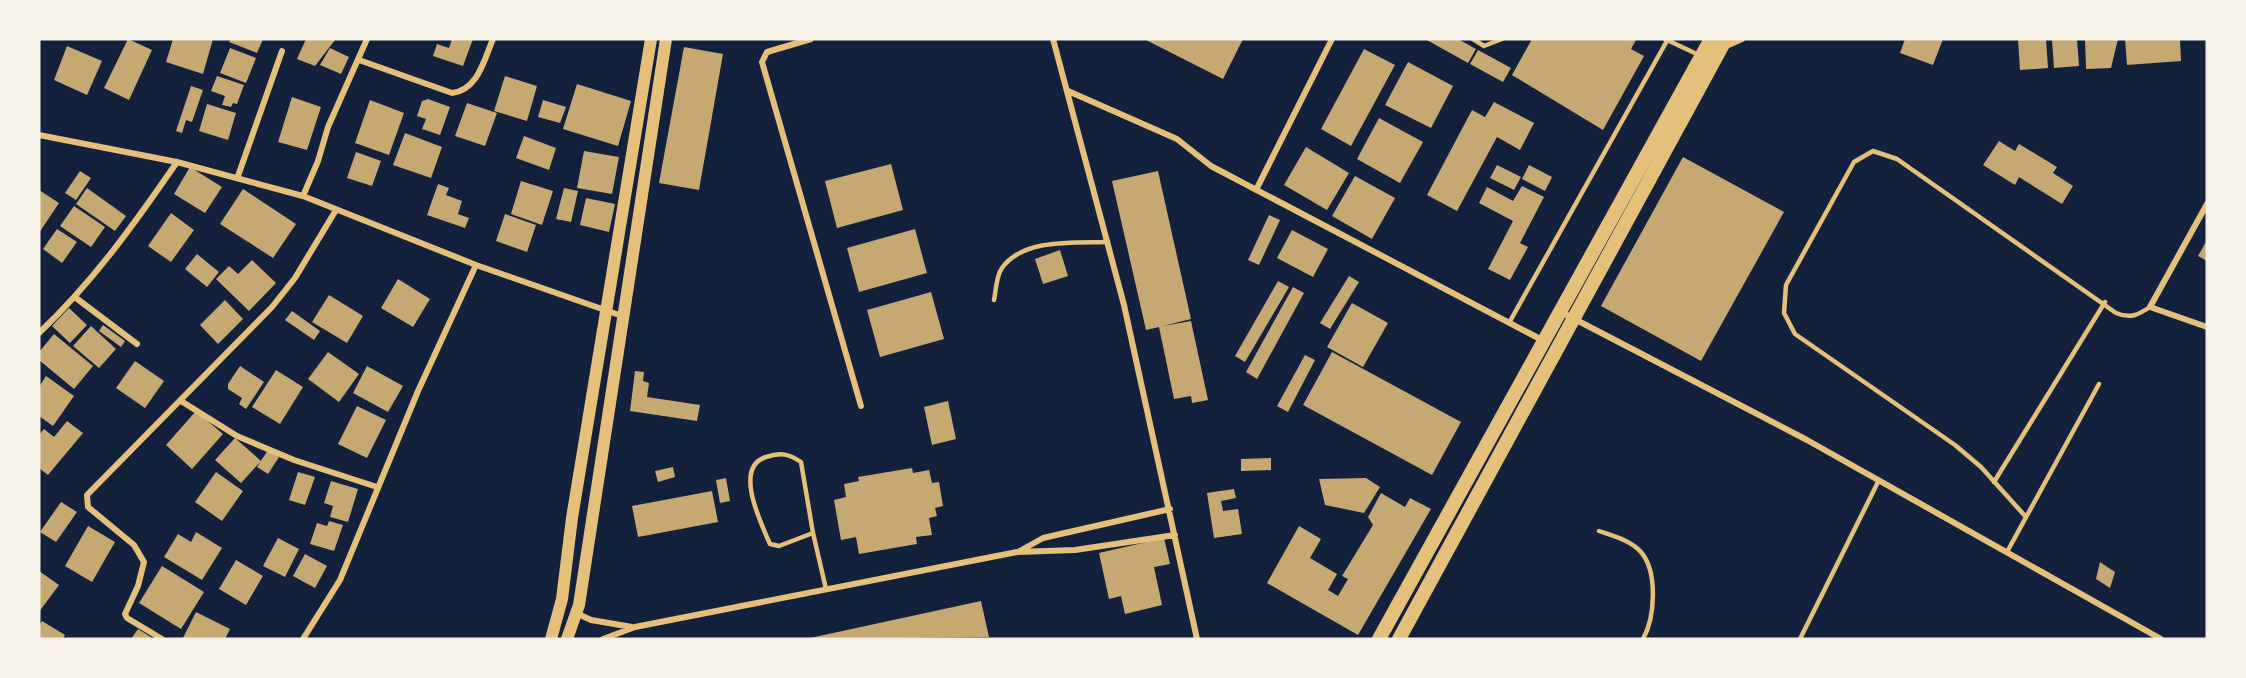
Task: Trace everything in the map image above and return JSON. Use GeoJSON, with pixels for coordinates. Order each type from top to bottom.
{"type":"FeatureCollection","features":[{"type":"Feature","properties":{"kind":"main road"},"geometry":{"type":"LineString","coordinates":[[551,639],[562,599],[606,310],[651,39]]}},
{"type":"Feature","properties":{"kind":"main road"},"geometry":{"type":"LineString","coordinates":[[567,639],[576,613],[666,39]]}},
{"type":"Feature","properties":{"kind":"main road"},"geometry":{"type":"LineString","coordinates":[[1379,639],[1711,39]]}},
{"type":"Feature","properties":{"kind":"main road"},"geometry":{"type":"LineString","coordinates":[[1399,639],[1723,44]]}},
{"type":"Feature","properties":{"kind":"street"},"geometry":{"type":"LineString","coordinates":[[303,196],[318,161],[328,127],[367,39]]}},
{"type":"Feature","properties":{"kind":"street"},"geometry":{"type":"LineString","coordinates":[[359,60],[452,93],[462,92],[476,79],[494,39]]}},
{"type":"Feature","properties":{"kind":"street"},"geometry":{"type":"LineString","coordinates":[[811,39],[766,52],[762,62],[861,406]]}},
{"type":"Feature","properties":{"kind":"street"},"geometry":{"type":"LineString","coordinates":[[1053,39],[1108,242],[1170,509],[1197,639]]}},
{"type":"Feature","properties":{"kind":"street"},"geometry":{"type":"LineString","coordinates":[[1256,190],[1332,39]]}},
{"type":"Feature","properties":{"kind":"street"},"geometry":{"type":"LineString","coordinates":[[1701,56],[1723,44],[1742,39]]}},
{"type":"Feature","properties":{"kind":"street"},"geometry":{"type":"LineString","coordinates":[[238,176],[282,51]]}},
{"type":"Feature","properties":{"kind":"street"},"geometry":{"type":"LineString","coordinates":[[1068,91],[1177,139],[1211,166],[1544,342]]}},
{"type":"Feature","properties":{"kind":"street"},"geometry":{"type":"LineString","coordinates":[[39,135],[101,145],[238,176],[303,196],[476,265],[622,316]]}},
{"type":"Feature","properties":{"kind":"street"},"geometry":{"type":"LineString","coordinates":[[39,333],[76,298],[138,220],[177,162]]}},
{"type":"Feature","properties":{"kind":"street"},"geometry":{"type":"LineString","coordinates":[[2207,204],[2150,307],[2207,327]]}},
{"type":"Feature","properties":{"kind":"street"},"geometry":{"type":"LineString","coordinates":[[162,639],[127,618],[125,614],[142,573],[144,562],[134,545],[88,507],[87,495],[272,307],[295,278],[336,210]]}},
{"type":"Feature","properties":{"kind":"street"},"geometry":{"type":"LineString","coordinates":[[303,639],[340,579],[377,487],[476,265]]}},
{"type":"Feature","properties":{"kind":"street"},"geometry":{"type":"LineString","coordinates":[[76,298],[137,344]]}},
{"type":"Feature","properties":{"kind":"street"},"geometry":{"type":"LineString","coordinates":[[1561,312],[1879,480],[2161,639]]}},
{"type":"Feature","properties":{"kind":"street"},"geometry":{"type":"LineString","coordinates":[[181,401],[237,436],[294,460],[377,487]]}},
{"type":"Feature","properties":{"kind":"street"},"geometry":{"type":"LineString","coordinates":[[1017,552],[1043,538],[1170,509]]}},
{"type":"Feature","properties":{"kind":"street"},"geometry":{"type":"LineString","coordinates":[[603,639],[635,627],[1017,552],[1075,550],[1175,535]]}},
{"type":"Feature","properties":{"kind":"street"},"geometry":{"type":"LineString","coordinates":[[576,613],[599,622],[635,627]]}},
{"type":"Feature","properties":{"kind":"lane"},"geometry":{"type":"LineString","coordinates":[[1473,39],[1484,46],[1502,39]]}},
{"type":"Feature","properties":{"kind":"lane"},"geometry":{"type":"LineString","coordinates":[[1509,323],[1667,39],[1701,56]]}},
{"type":"Feature","properties":{"kind":"lane"},"geometry":{"type":"LineString","coordinates":[[2026,517],[1995,482],[1955,445],[1795,334],[1784,313],[1786,285],[1854,162],[1873,150],[1897,159],[2125,317],[2134,316],[2150,307]]}},
{"type":"Feature","properties":{"kind":"lane"},"geometry":{"type":"LineString","coordinates":[[994,300],[1000,270],[1018,252],[1056,243],[1108,242]]}},
{"type":"Feature","properties":{"kind":"lane"},"geometry":{"type":"LineString","coordinates":[[1995,482],[2105,302]]}},
{"type":"Feature","properties":{"kind":"lane"},"geometry":{"type":"LineString","coordinates":[[2007,552],[2099,384]]}},
{"type":"Feature","properties":{"kind":"lane"},"geometry":{"type":"LineString","coordinates":[[813,533],[779,546],[770,544],[749,484],[752,469],[760,459],[775,454],[789,454],[801,462],[813,533],[826,589]]}},
{"type":"Feature","properties":{"kind":"lane"},"geometry":{"type":"LineString","coordinates":[[1800,639],[1879,480]]}},
{"type":"Feature","properties":{"kind":"lane"},"geometry":{"type":"LineString","coordinates":[[1599,531],[1621,538],[1641,553],[1652,576],[1652,612],[1642,639]]}},
{"type":"Feature","properties":{"kind":"building"},"geometry":{"type":"Polygon","coordinates":[[[128,39],[152,50],[129,100],[104,88],[128,39]]]}},
{"type":"Feature","properties":{"kind":"building"},"geometry":{"type":"Polygon","coordinates":[[[173,39],[213,39],[203,74],[166,62],[173,39]]]}},
{"type":"Feature","properties":{"kind":"building"},"geometry":{"type":"Polygon","coordinates":[[[231,39],[263,39],[257,53],[229,42],[231,39]]]}},
{"type":"Feature","properties":{"kind":"building"},"geometry":{"type":"Polygon","coordinates":[[[306,39],[335,40],[315,66],[297,59],[306,39]]]}},
{"type":"Feature","properties":{"kind":"building"},"geometry":{"type":"Polygon","coordinates":[[[452,39],[473,39],[463,66],[433,56],[437,44],[449,48],[452,39]]]}},
{"type":"Feature","properties":{"kind":"building"},"geometry":{"type":"Polygon","coordinates":[[[1144,39],[1243,39],[1223,79],[1144,39]]]}},
{"type":"Feature","properties":{"kind":"building"},"geometry":{"type":"Polygon","coordinates":[[[1425,39],[1458,39],[1476,49],[1468,63],[1425,39]]]}},
{"type":"Feature","properties":{"kind":"building"},"geometry":{"type":"Polygon","coordinates":[[[1532,39],[1636,40],[1631,49],[1644,56],[1603,130],[1512,75],[1532,39]]]}},
{"type":"Feature","properties":{"kind":"building"},"geometry":{"type":"Polygon","coordinates":[[[1905,39],[1943,39],[1933,65],[1900,53],[1905,39]]]}},
{"type":"Feature","properties":{"kind":"building"},"geometry":{"type":"Polygon","coordinates":[[[2018,39],[2046,39],[2048,68],[2020,70],[2018,39]]]}},
{"type":"Feature","properties":{"kind":"building"},"geometry":{"type":"Polygon","coordinates":[[[2077,39],[2079,66],[2054,68],[2052,40],[2077,39]]]}},
{"type":"Feature","properties":{"kind":"building"},"geometry":{"type":"Polygon","coordinates":[[[2085,39],[2118,39],[2111,68],[2086,69],[2085,39]]]}},
{"type":"Feature","properties":{"kind":"building"},"geometry":{"type":"Polygon","coordinates":[[[2125,39],[2180,39],[2181,61],[2127,65],[2125,39]]]}},
{"type":"Feature","properties":{"kind":"building"},"geometry":{"type":"Polygon","coordinates":[[[67,46],[102,61],[87,95],[54,80],[67,46]]]}},
{"type":"Feature","properties":{"kind":"building"},"geometry":{"type":"Polygon","coordinates":[[[684,47],[723,54],[699,190],[659,183],[684,47]]]}},
{"type":"Feature","properties":{"kind":"building"},"geometry":{"type":"Polygon","coordinates":[[[230,48],[256,58],[246,83],[220,73],[230,48]]]}},
{"type":"Feature","properties":{"kind":"building"},"geometry":{"type":"Polygon","coordinates":[[[330,48],[349,57],[341,74],[320,65],[330,48]]]}},
{"type":"Feature","properties":{"kind":"building"},"geometry":{"type":"Polygon","coordinates":[[[1364,49],[1395,65],[1351,146],[1321,129],[1364,49]]]}},
{"type":"Feature","properties":{"kind":"building"},"geometry":{"type":"Polygon","coordinates":[[[1478,50],[1511,68],[1503,82],[1470,64],[1478,50]]]}},
{"type":"Feature","properties":{"kind":"building"},"geometry":{"type":"Polygon","coordinates":[[[1408,62],[1453,86],[1431,128],[1385,105],[1408,62]]]}},
{"type":"Feature","properties":{"kind":"building"},"geometry":{"type":"Polygon","coordinates":[[[217,76],[244,85],[237,104],[233,103],[231,107],[222,105],[225,96],[211,91],[217,76]]]}},
{"type":"Feature","properties":{"kind":"building"},"geometry":{"type":"Polygon","coordinates":[[[505,76],[537,86],[527,121],[494,111],[505,76]]]}},
{"type":"Feature","properties":{"kind":"building"},"geometry":{"type":"Polygon","coordinates":[[[577,84],[631,101],[618,146],[563,129],[577,84]]]}},
{"type":"Feature","properties":{"kind":"building"},"geometry":{"type":"Polygon","coordinates":[[[191,86],[203,90],[192,122],[186,120],[182,133],[176,131],[191,86]]]}},
{"type":"Feature","properties":{"kind":"building"},"geometry":{"type":"Polygon","coordinates":[[[292,97],[321,107],[307,150],[278,142],[292,97]]]}},
{"type":"Feature","properties":{"kind":"building"},"geometry":{"type":"Polygon","coordinates":[[[428,99],[450,107],[440,135],[422,129],[426,119],[417,116],[422,101],[428,99]]]}},
{"type":"Feature","properties":{"kind":"building"},"geometry":{"type":"Polygon","coordinates":[[[370,100],[404,113],[389,155],[355,143],[370,100]]]}},
{"type":"Feature","properties":{"kind":"building"},"geometry":{"type":"Polygon","coordinates":[[[543,100],[566,107],[560,123],[538,117],[543,100]]]}},
{"type":"Feature","properties":{"kind":"building"},"geometry":{"type":"Polygon","coordinates":[[[1494,102],[1534,123],[1520,150],[1497,137],[1457,211],[1427,195],[1472,110],[1485,117],[1494,102]]]}},
{"type":"Feature","properties":{"kind":"building"},"geometry":{"type":"Polygon","coordinates":[[[467,103],[497,113],[485,146],[455,136],[467,103]]]}},
{"type":"Feature","properties":{"kind":"building"},"geometry":{"type":"Polygon","coordinates":[[[207,104],[236,113],[228,140],[199,131],[207,104]]]}},
{"type":"Feature","properties":{"kind":"building"},"geometry":{"type":"Polygon","coordinates":[[[1379,118],[1423,142],[1400,183],[1357,159],[1379,118]]]}},
{"type":"Feature","properties":{"kind":"building"},"geometry":{"type":"Polygon","coordinates":[[[405,133],[442,147],[431,178],[393,165],[405,133]]]}},
{"type":"Feature","properties":{"kind":"building"},"geometry":{"type":"Polygon","coordinates":[[[524,136],[556,148],[549,170],[516,158],[524,136]]]}},
{"type":"Feature","properties":{"kind":"building"},"geometry":{"type":"Polygon","coordinates":[[[1999,141],[2015,151],[2019,144],[2057,167],[2053,173],[2073,186],[2062,204],[2019,177],[2015,185],[1983,165],[1999,141]]]}},
{"type":"Feature","properties":{"kind":"building"},"geometry":{"type":"Polygon","coordinates":[[[1306,147],[1349,173],[1327,210],[1284,185],[1306,147]]]}},
{"type":"Feature","properties":{"kind":"building"},"geometry":{"type":"Polygon","coordinates":[[[584,151],[619,157],[612,194],[577,188],[584,151]]]}},
{"type":"Feature","properties":{"kind":"building"},"geometry":{"type":"Polygon","coordinates":[[[356,152],[381,161],[372,186],[347,178],[356,152]]]}},
{"type":"Feature","properties":{"kind":"building"},"geometry":{"type":"Polygon","coordinates":[[[1683,157],[1784,212],[1701,361],[1601,306],[1683,157]]]}},
{"type":"Feature","properties":{"kind":"building"},"geometry":{"type":"Polygon","coordinates":[[[891,164],[903,210],[837,228],[825,181],[891,164]]]}},
{"type":"Feature","properties":{"kind":"building"},"geometry":{"type":"Polygon","coordinates":[[[1497,165],[1521,177],[1514,190],[1490,178],[1497,165]]]}},
{"type":"Feature","properties":{"kind":"building"},"geometry":{"type":"Polygon","coordinates":[[[1529,165],[1552,177],[1545,191],[1522,179],[1529,165]]]}},
{"type":"Feature","properties":{"kind":"building"},"geometry":{"type":"Polygon","coordinates":[[[190,167],[222,187],[205,213],[174,194],[190,167]]]}},
{"type":"Feature","properties":{"kind":"building"},"geometry":{"type":"Polygon","coordinates":[[[80,171],[91,178],[76,200],[65,193],[80,171]]]}},
{"type":"Feature","properties":{"kind":"building"},"geometry":{"type":"Polygon","coordinates":[[[1158,171],[1191,319],[1163,326],[1191,321],[1208,400],[1192,403],[1191,396],[1174,399],[1159,327],[1146,330],[1112,181],[1158,171]]]}},
{"type":"Feature","properties":{"kind":"building"},"geometry":{"type":"Polygon","coordinates":[[[1355,176],[1395,198],[1372,239],[1332,216],[1355,176]]]}},
{"type":"Feature","properties":{"kind":"building"},"geometry":{"type":"Polygon","coordinates":[[[521,181],[553,191],[542,225],[511,214],[521,181]]]}},
{"type":"Feature","properties":{"kind":"building"},"geometry":{"type":"Polygon","coordinates":[[[438,184],[449,188],[446,195],[462,201],[458,214],[469,218],[465,228],[427,215],[438,184]]]}},
{"type":"Feature","properties":{"kind":"building"},"geometry":{"type":"Polygon","coordinates":[[[1522,186],[1544,197],[1520,243],[1528,247],[1510,280],[1488,269],[1513,221],[1479,203],[1487,187],[1513,201],[1522,186]]]}},
{"type":"Feature","properties":{"kind":"building"},"geometry":{"type":"Polygon","coordinates":[[[87,188],[126,216],[115,231],[76,204],[87,188]]]}},
{"type":"Feature","properties":{"kind":"building"},"geometry":{"type":"Polygon","coordinates":[[[564,188],[578,191],[571,222],[556,219],[564,188]]]}},
{"type":"Feature","properties":{"kind":"building"},"geometry":{"type":"Polygon","coordinates":[[[243,189],[296,224],[273,258],[220,224],[243,189]]]}},
{"type":"Feature","properties":{"kind":"building"},"geometry":{"type":"Polygon","coordinates":[[[39,190],[59,203],[39,233],[39,190]]]}},
{"type":"Feature","properties":{"kind":"building"},"geometry":{"type":"Polygon","coordinates":[[[586,198],[615,204],[609,232],[580,225],[586,198]]]}},
{"type":"Feature","properties":{"kind":"building"},"geometry":{"type":"Polygon","coordinates":[[[74,206],[105,227],[91,247],[60,226],[74,206]]]}},
{"type":"Feature","properties":{"kind":"building"},"geometry":{"type":"Polygon","coordinates":[[[171,213],[194,230],[171,262],[148,246],[171,213]]]}},
{"type":"Feature","properties":{"kind":"building"},"geometry":{"type":"Polygon","coordinates":[[[505,214],[536,225],[527,252],[496,241],[505,214]]]}},
{"type":"Feature","properties":{"kind":"building"},"geometry":{"type":"Polygon","coordinates":[[[1269,215],[1280,220],[1259,265],[1248,260],[1269,215]]]}},
{"type":"Feature","properties":{"kind":"building"},"geometry":{"type":"Polygon","coordinates":[[[57,229],[77,242],[62,263],[43,249],[57,229]]]}},
{"type":"Feature","properties":{"kind":"building"},"geometry":{"type":"Polygon","coordinates":[[[915,229],[927,273],[859,292],[847,248],[915,229]]]}},
{"type":"Feature","properties":{"kind":"building"},"geometry":{"type":"Polygon","coordinates":[[[1292,230],[1328,249],[1313,277],[1277,258],[1292,230]]]}},
{"type":"Feature","properties":{"kind":"building"},"geometry":{"type":"Polygon","coordinates":[[[2207,240],[2207,261],[2198,256],[2207,240]]]}},
{"type":"Feature","properties":{"kind":"building"},"geometry":{"type":"Polygon","coordinates":[[[1060,250],[1068,276],[1043,284],[1035,259],[1060,250]]]}},
{"type":"Feature","properties":{"kind":"building"},"geometry":{"type":"Polygon","coordinates":[[[197,254],[219,272],[207,287],[185,269],[197,254]]]}},
{"type":"Feature","properties":{"kind":"building"},"geometry":{"type":"Polygon","coordinates":[[[252,260],[276,283],[249,311],[216,279],[229,266],[238,274],[252,260]]]}},
{"type":"Feature","properties":{"kind":"building"},"geometry":{"type":"Polygon","coordinates":[[[1349,276],[1359,282],[1330,329],[1320,323],[1349,276]]]}},
{"type":"Feature","properties":{"kind":"building"},"geometry":{"type":"Polygon","coordinates":[[[398,279],[430,299],[413,327],[381,308],[398,279]]]}},
{"type":"Feature","properties":{"kind":"building"},"geometry":{"type":"Polygon","coordinates":[[[1278,281],[1289,287],[1245,362],[1235,356],[1278,281]]]}},
{"type":"Feature","properties":{"kind":"building"},"geometry":{"type":"Polygon","coordinates":[[[1293,287],[1304,293],[1257,379],[1246,372],[1293,287]]]}},
{"type":"Feature","properties":{"kind":"building"},"geometry":{"type":"Polygon","coordinates":[[[931,292],[944,339],[880,357],[867,310],[931,292]]]}},
{"type":"Feature","properties":{"kind":"building"},"geometry":{"type":"Polygon","coordinates":[[[329,295],[363,316],[347,343],[312,322],[329,295]]]}},
{"type":"Feature","properties":{"kind":"building"},"geometry":{"type":"Polygon","coordinates":[[[225,300],[243,319],[218,344],[200,325],[225,300]]]}},
{"type":"Feature","properties":{"kind":"building"},"geometry":{"type":"Polygon","coordinates":[[[1352,303],[1388,323],[1363,367],[1327,347],[1352,303]]]}},
{"type":"Feature","properties":{"kind":"building"},"geometry":{"type":"Polygon","coordinates":[[[69,308],[87,325],[70,343],[52,326],[69,308]]]}},
{"type":"Feature","properties":{"kind":"building"},"geometry":{"type":"Polygon","coordinates":[[[292,311],[320,331],[314,340],[285,320],[292,311]]]}},
{"type":"Feature","properties":{"kind":"building"},"geometry":{"type":"Polygon","coordinates":[[[103,325],[125,341],[121,347],[99,331],[103,325]]]}},
{"type":"Feature","properties":{"kind":"building"},"geometry":{"type":"Polygon","coordinates":[[[91,326],[116,349],[99,368],[73,346],[91,326]]]}},
{"type":"Feature","properties":{"kind":"building"},"geometry":{"type":"Polygon","coordinates":[[[54,334],[93,366],[74,389],[39,360],[39,352],[54,334]]]}},
{"type":"Feature","properties":{"kind":"building"},"geometry":{"type":"Polygon","coordinates":[[[328,352],[359,374],[339,402],[308,379],[328,352]]]}},
{"type":"Feature","properties":{"kind":"building"},"geometry":{"type":"Polygon","coordinates":[[[1332,352],[1461,422],[1432,475],[1303,405],[1332,352]]]}},
{"type":"Feature","properties":{"kind":"building"},"geometry":{"type":"Polygon","coordinates":[[[1305,355],[1315,360],[1288,412],[1277,406],[1305,355]]]}},
{"type":"Feature","properties":{"kind":"building"},"geometry":{"type":"Polygon","coordinates":[[[135,361],[164,381],[145,408],[116,388],[135,361]]]}},
{"type":"Feature","properties":{"kind":"building"},"geometry":{"type":"Polygon","coordinates":[[[240,366],[264,382],[246,409],[239,404],[242,398],[228,389],[228,384],[240,366]]]}},
{"type":"Feature","properties":{"kind":"building"},"geometry":{"type":"Polygon","coordinates":[[[367,366],[403,386],[388,412],[353,393],[367,366]]]}},
{"type":"Feature","properties":{"kind":"building"},"geometry":{"type":"Polygon","coordinates":[[[276,370],[303,387],[280,424],[252,407],[276,370]]]}},
{"type":"Feature","properties":{"kind":"building"},"geometry":{"type":"Polygon","coordinates":[[[635,371],[644,372],[643,381],[649,383],[647,397],[700,405],[697,421],[630,411],[635,371]]]}},
{"type":"Feature","properties":{"kind":"building"},"geometry":{"type":"Polygon","coordinates":[[[46,376],[74,396],[53,426],[39,416],[39,387],[46,376]]]}},
{"type":"Feature","properties":{"kind":"building"},"geometry":{"type":"Polygon","coordinates":[[[948,401],[956,439],[932,445],[924,407],[948,401]]]}},
{"type":"Feature","properties":{"kind":"building"},"geometry":{"type":"Polygon","coordinates":[[[357,406],[386,420],[367,458],[338,444],[357,406]]]}},
{"type":"Feature","properties":{"kind":"building"},"geometry":{"type":"Polygon","coordinates":[[[196,411],[223,434],[192,469],[166,445],[196,411]]]}},
{"type":"Feature","properties":{"kind":"building"},"geometry":{"type":"Polygon","coordinates":[[[67,421],[83,433],[48,475],[39,468],[39,435],[44,429],[54,437],[67,421]]]}},
{"type":"Feature","properties":{"kind":"building"},"geometry":{"type":"Polygon","coordinates":[[[235,438],[261,461],[241,483],[215,460],[235,438]]]}},
{"type":"Feature","properties":{"kind":"building"},"geometry":{"type":"Polygon","coordinates":[[[268,450],[279,457],[268,474],[257,467],[268,450]]]}},
{"type":"Feature","properties":{"kind":"building"},"geometry":{"type":"Polygon","coordinates":[[[1271,458],[1271,470],[1241,471],[1241,459],[1271,458]]]}},
{"type":"Feature","properties":{"kind":"building"},"geometry":{"type":"Polygon","coordinates":[[[673,467],[675,477],[658,482],[655,471],[673,467]]]}},
{"type":"Feature","properties":{"kind":"building"},"geometry":{"type":"Polygon","coordinates":[[[912,468],[913,473],[929,470],[932,483],[939,482],[943,506],[935,508],[937,516],[929,518],[932,535],[916,537],[917,544],[859,554],[856,537],[841,540],[834,500],[846,497],[844,484],[859,481],[858,477],[912,468]]]}},
{"type":"Feature","properties":{"kind":"building"},"geometry":{"type":"Polygon","coordinates":[[[216,472],[243,491],[222,521],[195,502],[216,472]]]}},
{"type":"Feature","properties":{"kind":"building"},"geometry":{"type":"Polygon","coordinates":[[[298,472],[315,477],[305,505],[289,500],[298,472]]]}},
{"type":"Feature","properties":{"kind":"building"},"geometry":{"type":"Polygon","coordinates":[[[726,478],[730,501],[720,503],[716,480],[726,478]]]}},
{"type":"Feature","properties":{"kind":"building"},"geometry":{"type":"Polygon","coordinates":[[[1366,478],[1380,487],[1364,513],[1325,505],[1319,479],[1366,478]]]}},
{"type":"Feature","properties":{"kind":"building"},"geometry":{"type":"Polygon","coordinates":[[[331,481],[358,489],[348,522],[330,517],[333,506],[324,503],[331,481]]]}},
{"type":"Feature","properties":{"kind":"building"},"geometry":{"type":"Polygon","coordinates":[[[1234,489],[1236,498],[1221,501],[1223,511],[1238,509],[1242,534],[1214,538],[1207,493],[1234,489]]]}},
{"type":"Feature","properties":{"kind":"building"},"geometry":{"type":"Polygon","coordinates":[[[712,491],[718,522],[638,537],[632,506],[712,491]]]}},
{"type":"Feature","properties":{"kind":"building"},"geometry":{"type":"Polygon","coordinates":[[[1381,493],[1405,507],[1410,498],[1431,509],[1358,635],[1267,583],[1299,526],[1321,539],[1310,558],[1337,574],[1328,590],[1338,596],[1348,579],[1342,576],[1373,525],[1368,517],[1381,493]]]}},
{"type":"Feature","properties":{"kind":"building"},"geometry":{"type":"Polygon","coordinates":[[[61,502],[77,512],[56,542],[40,532],[61,502]]]}},
{"type":"Feature","properties":{"kind":"building"},"geometry":{"type":"Polygon","coordinates":[[[329,521],[343,525],[334,551],[310,544],[317,523],[327,526],[329,521]]]}},
{"type":"Feature","properties":{"kind":"building"},"geometry":{"type":"Polygon","coordinates":[[[88,526],[115,542],[92,582],[65,566],[88,526]]]}},
{"type":"Feature","properties":{"kind":"building"},"geometry":{"type":"Polygon","coordinates":[[[196,532],[222,548],[202,580],[164,557],[178,534],[191,542],[196,532]]]}},
{"type":"Feature","properties":{"kind":"building"},"geometry":{"type":"Polygon","coordinates":[[[278,538],[299,549],[285,577],[263,566],[278,538]]]}},
{"type":"Feature","properties":{"kind":"building"},"geometry":{"type":"Polygon","coordinates":[[[1164,538],[1170,564],[1154,567],[1162,605],[1125,614],[1121,596],[1109,599],[1099,553],[1164,538]]]}},
{"type":"Feature","properties":{"kind":"building"},"geometry":{"type":"Polygon","coordinates":[[[305,554],[327,566],[315,588],[293,576],[305,554]]]}},
{"type":"Feature","properties":{"kind":"building"},"geometry":{"type":"Polygon","coordinates":[[[236,560],[263,576],[246,605],[219,589],[236,560]]]}},
{"type":"Feature","properties":{"kind":"building"},"geometry":{"type":"Polygon","coordinates":[[[2100,562],[2115,572],[2110,588],[2096,579],[2100,562]]]}},
{"type":"Feature","properties":{"kind":"building"},"geometry":{"type":"Polygon","coordinates":[[[162,566],[204,592],[181,629],[139,603],[162,566]]]}},
{"type":"Feature","properties":{"kind":"building"},"geometry":{"type":"Polygon","coordinates":[[[39,571],[59,585],[39,612],[39,571]]]}},
{"type":"Feature","properties":{"kind":"building"},"geometry":{"type":"Polygon","coordinates":[[[981,601],[989,637],[810,639],[810,638],[981,601]]]}},
{"type":"Feature","properties":{"kind":"building"},"geometry":{"type":"Polygon","coordinates":[[[196,612],[230,629],[225,639],[183,638],[196,612]]]}},
{"type":"Feature","properties":{"kind":"building"},"geometry":{"type":"Polygon","coordinates":[[[42,621],[65,635],[63,639],[39,639],[39,626],[42,621]]]}},
{"type":"Feature","properties":{"kind":"building"},"geometry":{"type":"Polygon","coordinates":[[[138,629],[154,639],[131,639],[138,629]]]}}]}
